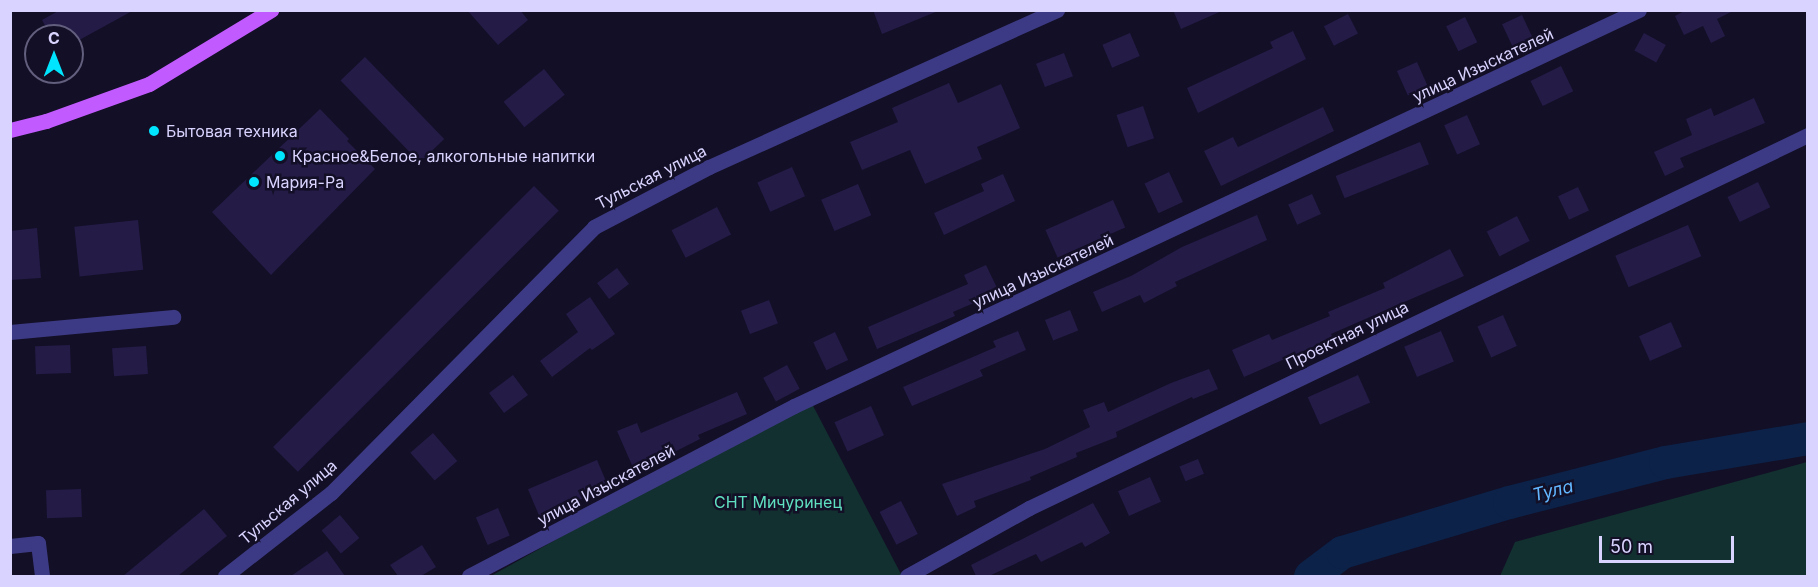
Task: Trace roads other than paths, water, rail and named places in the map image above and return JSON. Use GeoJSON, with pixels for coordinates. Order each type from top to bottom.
{"type":"FeatureCollection","features":[{"type":"Feature","properties":{"kind":"main road"},"geometry":{"type":"LineString","coordinates":[[10,130],[46,121],[149,84],[272,10]]}},
{"type":"Feature","properties":{"kind":"street","name":"Тульская улица"},"geometry":{"type":"LineString","coordinates":[[225,576],[332,493],[594,227],[709,167],[1057,10]]}},
{"type":"Feature","properties":{"kind":"street","name":"улица Изыскателей"},"geometry":{"type":"LineString","coordinates":[[469,576],[795,406],[1639,10]]}},
{"type":"Feature","properties":{"kind":"street","name":"Проектная улица"},"geometry":{"type":"LineString","coordinates":[[907,576],[1040,503],[1808,135]]}},
{"type":"Feature","properties":{"kind":"street"},"geometry":{"type":"LineString","coordinates":[[10,332],[173,317]]}},
{"type":"Feature","properties":{"kind":"street"},"geometry":{"type":"LineString","coordinates":[[10,546],[38,543],[42,576]]}},
{"type":"Feature","properties":{"kind":"waterway","name":"Тула"},"geometry":{"type":"LineString","coordinates":[[1310,576],[1342,552],[1509,502],[1665,462],[1808,438]]}},
{"type":"Feature","properties":{"kind":"waterway","name":"Тула"},"geometry":{"type":"LineString","coordinates":[[1316,576],[1342,552]]}},
{"type":"Feature","properties":{"kind":"place","name":"Бытовая техника"},"geometry":{"type":"Point","coordinates":[154,131]}},
{"type":"Feature","properties":{"kind":"place","name":"Красное&Белое, алкогольные напитки"},"geometry":{"type":"Point","coordinates":[280,156]}},
{"type":"Feature","properties":{"kind":"place","name":"Мария-Ра"},"geometry":{"type":"Point","coordinates":[254,182]}},
{"type":"Feature","properties":{"kind":"park label","name":"СНТ Мичуринец"},"geometry":{"type":"Point","coordinates":[778,502]}}]}
